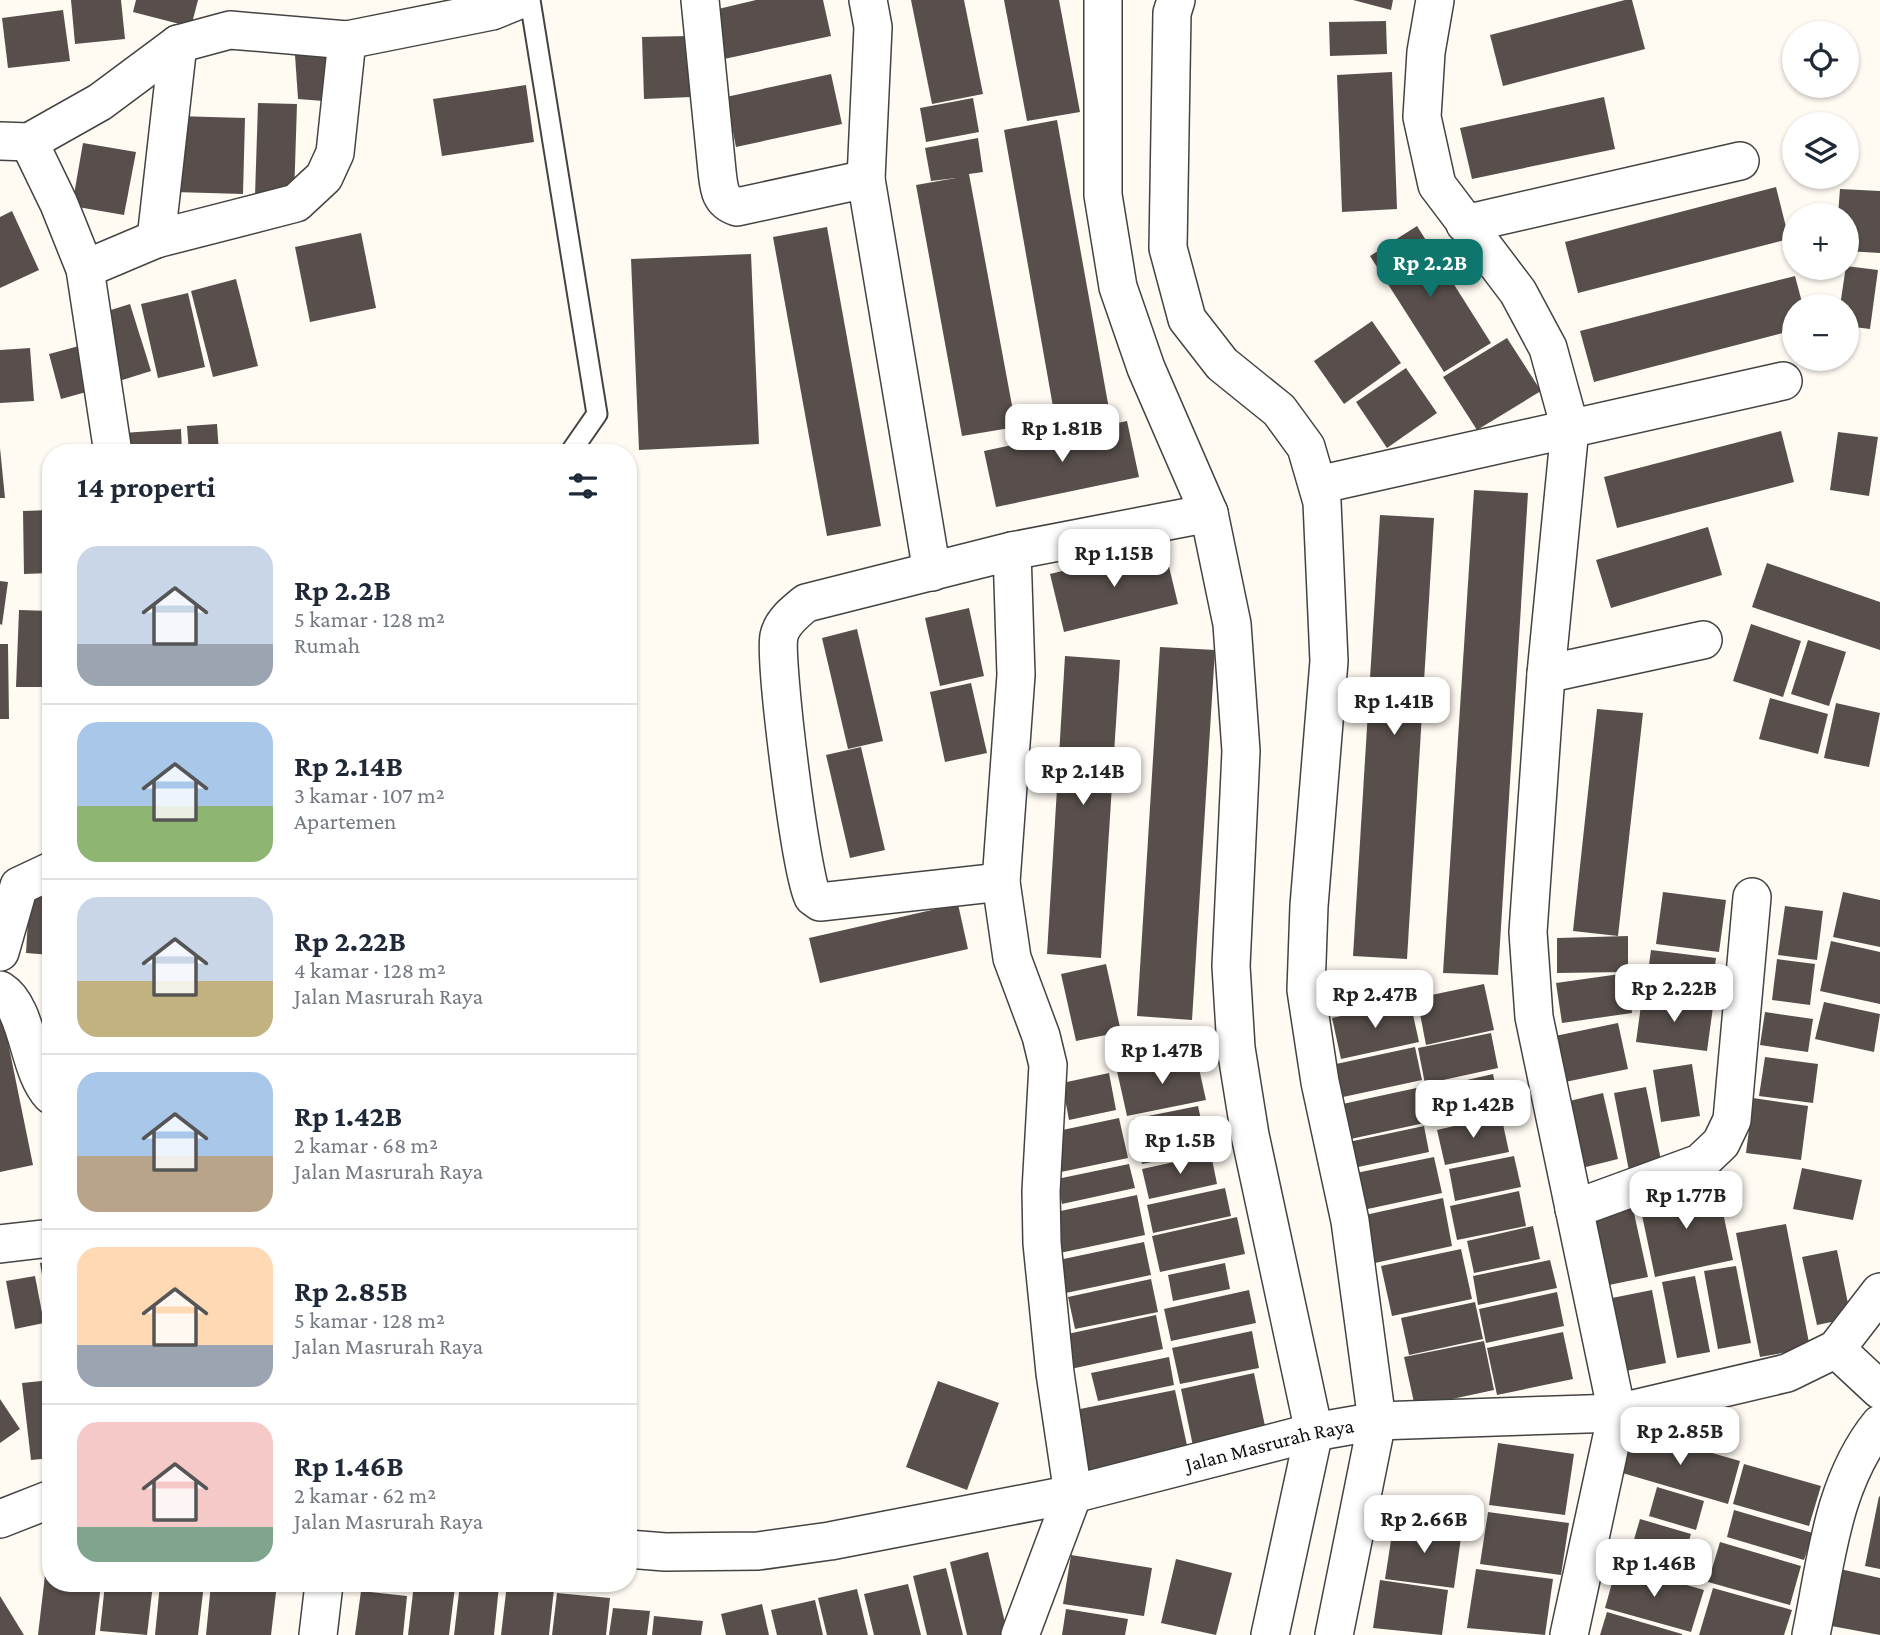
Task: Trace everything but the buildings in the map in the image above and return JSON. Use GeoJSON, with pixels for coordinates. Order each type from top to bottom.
{"type":"FeatureCollection","features":[{"type":"Feature","properties":{"kind":"street"},"geometry":{"type":"LineString","coordinates":[[112,444],[85,269],[60,204],[15,141],[100,102],[178,44],[230,30],[347,40],[492,11],[519,0]]}},
{"type":"Feature","properties":{"kind":"street"},"geometry":{"type":"LineString","coordinates":[[700,0],[717,171],[721,196],[727,204],[737,207],[866,179]]}},
{"type":"Feature","properties":{"kind":"street"},"geometry":{"type":"LineString","coordinates":[[868,0],[873,27],[866,179],[932,572]]}},
{"type":"Feature","properties":{"kind":"street"},"geometry":{"type":"LineString","coordinates":[[1103,0],[1103,195],[1118,287],[1146,368],[1209,513],[1232,624],[1241,751],[1231,966],[1236,1048],[1250,1135],[1314,1432],[1270,1635]]}},
{"type":"Feature","properties":{"kind":"street"},"geometry":{"type":"LineString","coordinates":[[1176,0],[1172,13],[1168,248],[1187,318],[1222,364],[1279,410],[1306,447],[1322,502],[1329,661],[1309,906],[1306,990],[1320,1082],[1350,1221],[1377,1421],[1334,1635]]}},
{"type":"Feature","properties":{"kind":"street"},"geometry":{"type":"LineString","coordinates":[[1445,2],[1426,52],[1422,117],[1437,185],[1518,292],[1548,348],[1570,428],[1546,674],[1528,932],[1534,1017],[1617,1413],[1569,1635]]}},
{"type":"Feature","properties":{"kind":"street"},"geometry":{"type":"LineString","coordinates":[[85,269],[156,239],[296,202],[324,177],[335,153],[347,40]]}},
{"type":"Feature","properties":{"kind":"street"},"geometry":{"type":"LineString","coordinates":[[156,239],[178,44]]}},
{"type":"Feature","properties":{"kind":"street"},"geometry":{"type":"LineString","coordinates":[[1465,224],[1740,161]]}},
{"type":"Feature","properties":{"kind":"street"},"geometry":{"type":"LineString","coordinates":[[1318,485],[1783,381]]}},
{"type":"Feature","properties":{"kind":"street"},"geometry":{"type":"LineString","coordinates":[[1000,882],[820,902],[809,890],[789,757],[778,646],[783,625],[806,603],[1012,551],[1209,513]]}},
{"type":"Feature","properties":{"kind":"street"},"geometry":{"type":"LineString","coordinates":[[1012,551],[1016,675],[1000,882],[1012,958],[1041,1036],[1048,1065],[1041,1191],[1042,1243],[1055,1373],[1073,1494],[1020,1635]]}},
{"type":"Feature","properties":{"kind":"street"},"geometry":{"type":"LineString","coordinates":[[1546,674],[1703,640]]}},
{"type":"Feature","properties":{"kind":"street"},"geometry":{"type":"LineString","coordinates":[[0,952],[19,886],[42,875]]}},
{"type":"Feature","properties":{"kind":"street"},"geometry":{"type":"LineString","coordinates":[[1574,1209],[1700,1163],[1721,1143],[1732,1120],[1752,897]]}},
{"type":"Feature","properties":{"kind":"street"},"geometry":{"type":"LineString","coordinates":[[0,990],[13,1004],[42,1081]]}},
{"type":"Feature","properties":{"kind":"street"},"geometry":{"type":"LineString","coordinates":[[0,1244],[42,1239]]}},
{"type":"Feature","properties":{"kind":"street","name":"Jalan Masrurah Raya"},"geometry":{"type":"LineString","coordinates":[[637,1550],[758,1551],[830,1541],[1073,1494],[1314,1432],[1377,1421],[1617,1413],[1787,1373],[1836,1349],[1880,1292]]}},
{"type":"Feature","properties":{"kind":"street"},"geometry":{"type":"LineString","coordinates":[[1836,1349],[1880,1390]]}},
{"type":"Feature","properties":{"kind":"street"},"geometry":{"type":"LineString","coordinates":[[1811,1635],[1838,1502],[1858,1454],[1880,1423]]}},
{"type":"Feature","properties":{"kind":"street"},"geometry":{"type":"LineString","coordinates":[[0,1520],[42,1503]]}},
{"type":"Feature","properties":{"kind":"street"},"geometry":{"type":"LineString","coordinates":[[318,1635],[323,1592]]}},
{"type":"Feature","properties":{"kind":"lane"},"geometry":{"type":"LineString","coordinates":[[530,0],[597,414],[576,444]]}}]}
